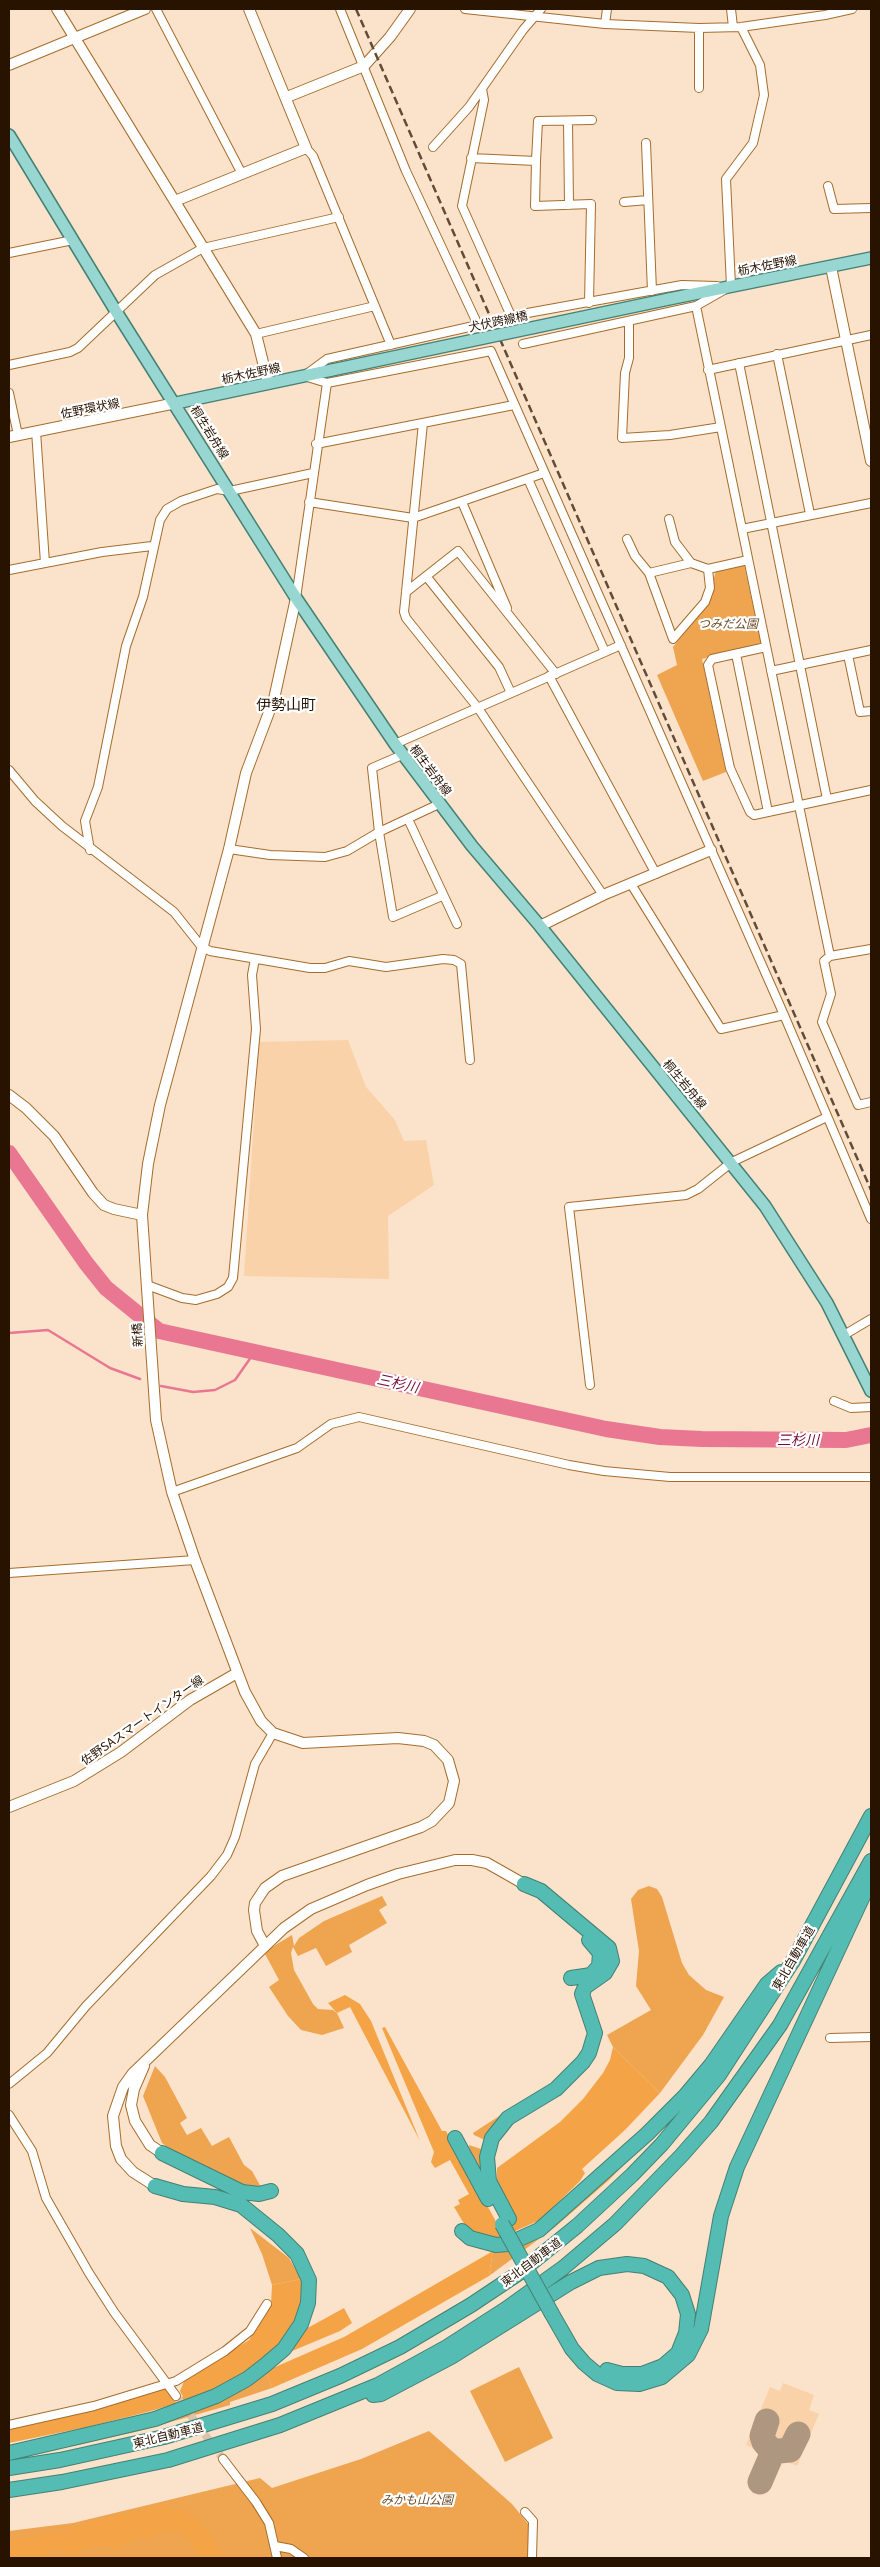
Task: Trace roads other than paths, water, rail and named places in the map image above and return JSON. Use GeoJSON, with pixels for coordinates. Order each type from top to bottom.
{"type":"FeatureCollection","features":[{"type":"Feature","properties":{"kind":"highway","name":"東北自動車道"},"geometry":{"type":"LineString","coordinates":[[9,2468],[60,2460],[146,2441],[206,2426],[272,2404],[364,2366],[471,2305],[550,2249],[603,2202],[662,2144],[724,2068],[793,1962],[871,1816]]}},
{"type":"Feature","properties":{"kind":"highway","name":"東北自動車道"},"geometry":{"type":"LineString","coordinates":[[9,2490],[88,2477],[168,2460],[280,2426],[348,2398],[440,2351],[506,2309],[592,2244],[649,2190],[711,2122],[764,2049],[797,1998],[871,1861]]}},
{"type":"Feature","properties":{"kind":"highway"},"geometry":{"type":"LineString","coordinates":[[455,2138],[505,2221],[555,2312],[572,2349],[584,2364],[596,2374],[617,2383],[639,2384],[657,2380],[672,2371],[688,2355],[700,2329],[721,2216],[736,2167],[871,1879]]}},
{"type":"Feature","properties":{"kind":"highway"},"geometry":{"type":"LineString","coordinates":[[505,2221],[489,2181],[487,2157],[492,2138],[508,2118],[556,2089],[583,2062],[589,2053],[595,2033],[594,2023],[583,2001],[582,1994],[586,1987],[605,1973],[612,1961],[609,1948],[584,1926],[541,1891],[524,1884]]}},
{"type":"Feature","properties":{"kind":"highway"},"geometry":{"type":"LineString","coordinates":[[524,1884],[597,1948],[601,1959],[596,1971],[586,1977],[571,1978]]}},
{"type":"Feature","properties":{"kind":"highway"},"geometry":{"type":"LineString","coordinates":[[462,2231],[470,2238],[496,2245],[508,2244],[539,2230],[647,2134],[685,2096],[711,2065],[767,1984],[793,1962]]}},
{"type":"Feature","properties":{"kind":"highway"},"geometry":{"type":"LineString","coordinates":[[162,2153],[242,2192],[259,2194],[271,2191]]}},
{"type":"Feature","properties":{"kind":"highway"},"geometry":{"type":"LineString","coordinates":[[9,2453],[155,2418],[216,2396],[247,2380],[264,2366],[284,2349],[301,2324],[308,2303],[309,2280],[302,2262],[278,2236],[241,2205],[215,2197],[183,2194],[155,2186]]}},
{"type":"Feature","properties":{"kind":"highway"},"geometry":{"type":"LineString","coordinates":[[348,2398],[381,2394],[416,2376],[488,2335],[571,2282],[599,2268],[627,2264],[644,2266],[668,2277],[682,2295],[688,2324],[683,2343],[671,2360],[642,2374],[622,2374],[603,2367],[586,2354],[555,2312]]}},
{"type":"Feature","properties":{"kind":"main road","name":"桐生岩舟線"},"geometry":{"type":"LineString","coordinates":[[9,135],[117,313],[176,403],[296,598],[402,755],[439,804],[732,1162],[765,1206],[810,1275],[844,1335],[871,1391]]}},
{"type":"Feature","properties":{"kind":"main road","name":"栃木佐野線"},"geometry":{"type":"LineString","coordinates":[[669,299],[871,258]]}},
{"type":"Feature","properties":{"kind":"main road","name":"犬伏跨線橋"},"geometry":{"type":"LineString","coordinates":[[332,370],[669,299]]}},
{"type":"Feature","properties":{"kind":"main road","name":"栃木佐野線"},"geometry":{"type":"LineString","coordinates":[[176,403],[332,370]]}},
{"type":"Feature","properties":{"kind":"street"},"geometry":{"type":"LineString","coordinates":[[57,9],[256,334],[268,383]]}},
{"type":"Feature","properties":{"kind":"street"},"geometry":{"type":"LineString","coordinates":[[9,65],[145,9]]}},
{"type":"Feature","properties":{"kind":"street"},"geometry":{"type":"LineString","coordinates":[[156,9],[242,174]]}},
{"type":"Feature","properties":{"kind":"street"},"geometry":{"type":"LineString","coordinates":[[249,9],[306,148],[313,156],[391,345]]}},
{"type":"Feature","properties":{"kind":"street"},"geometry":{"type":"LineString","coordinates":[[304,376],[327,359],[478,325],[406,171],[340,9]]}},
{"type":"Feature","properties":{"kind":"street"},"geometry":{"type":"LineString","coordinates":[[286,97],[364,66],[390,37],[410,9]]}},
{"type":"Feature","properties":{"kind":"street"},"geometry":{"type":"LineString","coordinates":[[465,9],[605,24],[699,28],[737,27],[825,15],[852,9]]}},
{"type":"Feature","properties":{"kind":"street"},"geometry":{"type":"LineString","coordinates":[[432,147],[455,125],[532,17],[541,9]]}},
{"type":"Feature","properties":{"kind":"street"},"geometry":{"type":"LineString","coordinates":[[605,24],[607,9]]}},
{"type":"Feature","properties":{"kind":"street"},"geometry":{"type":"LineString","coordinates":[[731,9],[737,27],[760,65],[764,95],[753,143],[726,179],[731,286]]}},
{"type":"Feature","properties":{"kind":"street"},"geometry":{"type":"LineString","coordinates":[[699,28],[699,88]]}},
{"type":"Feature","properties":{"kind":"street"},"geometry":{"type":"LineString","coordinates":[[482,89],[484,100],[462,206],[511,316],[589,304],[682,285],[731,286]]}},
{"type":"Feature","properties":{"kind":"street"},"geometry":{"type":"LineString","coordinates":[[589,304],[591,204],[535,206],[537,123],[592,120]]}},
{"type":"Feature","properties":{"kind":"street"},"geometry":{"type":"LineString","coordinates":[[568,121],[569,205]]}},
{"type":"Feature","properties":{"kind":"street"},"geometry":{"type":"LineString","coordinates":[[646,143],[652,291]]}},
{"type":"Feature","properties":{"kind":"street"},"geometry":{"type":"LineString","coordinates":[[176,201],[306,148]]}},
{"type":"Feature","properties":{"kind":"street"},"geometry":{"type":"LineString","coordinates":[[471,158],[536,161]]}},
{"type":"Feature","properties":{"kind":"street"},"geometry":{"type":"LineString","coordinates":[[828,186],[834,209],[871,208]]}},
{"type":"Feature","properties":{"kind":"street"},"geometry":{"type":"LineString","coordinates":[[624,202],[648,200]]}},
{"type":"Feature","properties":{"kind":"street"},"geometry":{"type":"LineString","coordinates":[[9,365],[70,352],[87,341],[155,275],[203,248],[338,217]]}},
{"type":"Feature","properties":{"kind":"street"},"geometry":{"type":"LineString","coordinates":[[9,253],[72,240]]}},
{"type":"Feature","properties":{"kind":"street"},"geometry":{"type":"LineString","coordinates":[[831,266],[871,460]]}},
{"type":"Feature","properties":{"kind":"street"},"geometry":{"type":"LineString","coordinates":[[523,344],[696,306],[731,286]]}},
{"type":"Feature","properties":{"kind":"street"},"geometry":{"type":"LineString","coordinates":[[256,334],[375,306]]}},
{"type":"Feature","properties":{"kind":"street"},"geometry":{"type":"LineString","coordinates":[[696,306],[830,956]]}},
{"type":"Feature","properties":{"kind":"street"},"geometry":{"type":"LineString","coordinates":[[629,321],[629,358],[625,373],[622,438],[670,435],[721,427]]}},
{"type":"Feature","properties":{"kind":"street"},"geometry":{"type":"LineString","coordinates":[[708,370],[871,335]]}},
{"type":"Feature","properties":{"kind":"street"},"geometry":{"type":"LineString","coordinates":[[304,376],[327,383],[491,351],[784,1015],[871,1219]]}},
{"type":"Feature","properties":{"kind":"street"},"geometry":{"type":"LineString","coordinates":[[777,354],[810,514]]}},
{"type":"Feature","properties":{"kind":"street"},"geometry":{"type":"LineString","coordinates":[[739,363],[827,799]]}},
{"type":"Feature","properties":{"kind":"street"},"geometry":{"type":"LineString","coordinates":[[296,598],[316,444],[327,383]]}},
{"type":"Feature","properties":{"kind":"street"},"geometry":{"type":"LineString","coordinates":[[9,393],[13,436]]}},
{"type":"Feature","properties":{"kind":"street","name":"佐野環状線"},"geometry":{"type":"LineString","coordinates":[[13,436],[176,403]]}},
{"type":"Feature","properties":{"kind":"street"},"geometry":{"type":"LineString","coordinates":[[316,444],[514,405]]}},
{"type":"Feature","properties":{"kind":"street"},"geometry":{"type":"LineString","coordinates":[[423,423],[404,612],[406,618],[478,708],[603,895]]}},
{"type":"Feature","properties":{"kind":"street"},"geometry":{"type":"LineString","coordinates":[[36,432],[45,563]]}},
{"type":"Feature","properties":{"kind":"street"},"geometry":{"type":"LineString","coordinates":[[90,850],[85,821],[98,787],[126,646],[143,597],[152,546],[160,520],[167,509],[181,501],[217,490],[230,491],[313,473]]}},
{"type":"Feature","properties":{"kind":"street"},"geometry":{"type":"LineString","coordinates":[[309,502],[414,518],[544,473]]}},
{"type":"Feature","properties":{"kind":"street"},"geometry":{"type":"LineString","coordinates":[[528,479],[605,652]]}},
{"type":"Feature","properties":{"kind":"street"},"geometry":{"type":"LineString","coordinates":[[462,502],[512,619]]}},
{"type":"Feature","properties":{"kind":"street"},"geometry":{"type":"LineString","coordinates":[[742,529],[871,503]]}},
{"type":"Feature","properties":{"kind":"street"},"geometry":{"type":"LineString","coordinates":[[669,519],[675,542],[691,563]]}},
{"type":"Feature","properties":{"kind":"street"},"geometry":{"type":"LineString","coordinates":[[627,539],[635,556],[649,573],[674,639],[705,602],[710,588],[708,569]]}},
{"type":"Feature","properties":{"kind":"street"},"geometry":{"type":"LineString","coordinates":[[9,570],[152,546]]}},
{"type":"Feature","properties":{"kind":"street"},"geometry":{"type":"LineString","coordinates":[[406,592],[458,551],[512,619],[552,675],[656,874]]}},
{"type":"Feature","properties":{"kind":"street"},"geometry":{"type":"LineString","coordinates":[[649,573],[691,563],[708,569],[748,560]]}},
{"type":"Feature","properties":{"kind":"street"},"geometry":{"type":"LineString","coordinates":[[426,576],[499,667],[511,693]]}},
{"type":"Feature","properties":{"kind":"street","name":"新橋"},"geometry":{"type":"LineString","coordinates":[[237,1673],[172,1492],[156,1420],[142,1215],[153,1133],[228,849],[246,773],[274,699],[296,598]]}},
{"type":"Feature","properties":{"kind":"street"},"geometry":{"type":"LineString","coordinates":[[395,744],[621,645]]}},
{"type":"Feature","properties":{"kind":"street"},"geometry":{"type":"LineString","coordinates":[[766,647],[712,659],[709,663],[730,768],[750,812],[754,815],[871,790]]}},
{"type":"Feature","properties":{"kind":"street"},"geometry":{"type":"LineString","coordinates":[[771,671],[871,650]]}},
{"type":"Feature","properties":{"kind":"street"},"geometry":{"type":"LineString","coordinates":[[736,654],[768,812]]}},
{"type":"Feature","properties":{"kind":"street"},"geometry":{"type":"LineString","coordinates":[[848,655],[860,712],[871,711]]}},
{"type":"Feature","properties":{"kind":"street"},"geometry":{"type":"LineString","coordinates":[[402,755],[372,768],[379,832],[393,917],[442,896]]}},
{"type":"Feature","properties":{"kind":"street"},"geometry":{"type":"LineString","coordinates":[[9,770],[35,801],[90,850],[174,912],[201,946],[210,951],[310,968],[325,968],[349,961],[386,966],[454,960],[461,964],[470,1060]]}},
{"type":"Feature","properties":{"kind":"street"},"geometry":{"type":"LineString","coordinates":[[228,849],[270,855],[325,857],[346,851],[379,832],[439,804]]}},
{"type":"Feature","properties":{"kind":"street"},"geometry":{"type":"LineString","coordinates":[[408,820],[456,924]]}},
{"type":"Feature","properties":{"kind":"street"},"geometry":{"type":"LineString","coordinates":[[540,926],[603,895],[711,850]]}},
{"type":"Feature","properties":{"kind":"street"},"geometry":{"type":"LineString","coordinates":[[631,884],[721,1029],[784,1015]]}},
{"type":"Feature","properties":{"kind":"street"},"geometry":{"type":"LineString","coordinates":[[871,949],[830,956],[824,961],[831,994],[822,1022],[858,1105],[871,1102]]}},
{"type":"Feature","properties":{"kind":"street"},"geometry":{"type":"LineString","coordinates":[[147,1286],[182,1298],[196,1300],[217,1294],[228,1287],[233,1278],[256,1029],[252,976],[255,959]]}},
{"type":"Feature","properties":{"kind":"street"},"geometry":{"type":"LineString","coordinates":[[9,1095],[26,1108],[54,1136],[93,1193],[104,1205],[142,1215]]}},
{"type":"Feature","properties":{"kind":"street"},"geometry":{"type":"LineString","coordinates":[[590,1385],[569,1207],[686,1195],[698,1189],[732,1162],[827,1117]]}},
{"type":"Feature","properties":{"kind":"street"},"geometry":{"type":"LineString","coordinates":[[844,1335],[871,1319]]}},
{"type":"Feature","properties":{"kind":"street"},"geometry":{"type":"LineString","coordinates":[[834,1401],[852,1408],[871,1407]]}},
{"type":"Feature","properties":{"kind":"street"},"geometry":{"type":"LineString","coordinates":[[172,1492],[297,1448],[331,1424],[360,1417],[569,1465],[604,1471],[670,1477],[871,1476]]}},
{"type":"Feature","properties":{"kind":"street"},"geometry":{"type":"LineString","coordinates":[[9,1573],[195,1560]]}},
{"type":"Feature","properties":{"kind":"street"},"geometry":{"type":"LineString","coordinates":[[237,1673],[262,1721],[273,1733],[304,1742],[398,1738],[424,1741],[434,1745],[448,1760],[454,1781],[449,1803],[432,1821],[421,1827],[282,1876],[265,1888],[255,1903],[254,1910],[257,1931],[264,1944]]}},
{"type":"Feature","properties":{"kind":"street","name":"佐野SAスマートインター線"},"geometry":{"type":"LineString","coordinates":[[9,1807],[50,1793],[74,1781],[121,1752],[190,1700],[237,1673]]}},
{"type":"Feature","properties":{"kind":"street"},"geometry":{"type":"LineString","coordinates":[[9,2084],[47,2053],[86,2006],[211,1876],[227,1856],[235,1838],[255,1764],[273,1733]]}},
{"type":"Feature","properties":{"kind":"street"},"geometry":{"type":"LineString","coordinates":[[155,2186],[133,2172],[121,2159],[113,2130],[113,2116],[123,2087],[133,2073],[146,2063],[264,1944],[312,1909],[398,1874],[454,1860],[480,1861],[498,1867],[524,1884]]}},
{"type":"Feature","properties":{"kind":"street"},"geometry":{"type":"LineString","coordinates":[[830,2038],[871,2037]]}},
{"type":"Feature","properties":{"kind":"street"},"geometry":{"type":"LineString","coordinates":[[146,2063],[134,2088],[132,2105],[134,2121],[150,2144],[162,2153]]}},
{"type":"Feature","properties":{"kind":"street"},"geometry":{"type":"LineString","coordinates":[[9,2115],[24,2135],[32,2151],[46,2198],[84,2265],[114,2312],[176,2396]]}},
{"type":"Feature","properties":{"kind":"street"},"geometry":{"type":"LineString","coordinates":[[9,2425],[94,2406],[167,2384],[225,2351],[250,2331],[267,2304]]}},
{"type":"Feature","properties":{"kind":"street"},"geometry":{"type":"LineString","coordinates":[[223,2459],[256,2502],[268,2523],[277,2558]]}},
{"type":"Feature","properties":{"kind":"street"},"geometry":{"type":"LineString","coordinates":[[525,2512],[534,2521],[532,2558]]}},
{"type":"Feature","properties":{"kind":"street"},"geometry":{"type":"LineString","coordinates":[[275,2546],[291,2549],[304,2558]]}},
{"type":"Feature","properties":{"kind":"waterway","name":"三杉川"},"geometry":{"type":"LineString","coordinates":[[9,1153],[86,1263],[106,1288],[159,1331],[606,1429],[660,1437],[846,1440],[871,1435]]}},
{"type":"Feature","properties":{"kind":"waterway"},"geometry":{"type":"LineString","coordinates":[[9,1333],[48,1330],[110,1368],[140,1379]]}},
{"type":"Feature","properties":{"kind":"waterway"},"geometry":{"type":"LineString","coordinates":[[161,1386],[193,1392],[215,1390],[235,1380],[254,1353]]}},
{"type":"Feature","properties":{"kind":"tunnel"},"geometry":{"type":"LineString","coordinates":[[176,2396],[223,2459]]}},
{"type":"Feature","properties":{"kind":"railway"},"geometry":{"type":"LineString","coordinates":[[356,9],[871,1190]]}},
{"type":"Feature","properties":{"kind":"district","name":"伊勢山町"},"geometry":{"type":"Point","coordinates":[286,704]}},
{"type":"Feature","properties":{"kind":"park label","name":"つみだ公園"},"geometry":{"type":"Point","coordinates":[728,623]}},
{"type":"Feature","properties":{"kind":"park label","name":"みかも山公園"},"geometry":{"type":"Point","coordinates":[417,2499]}}]}
